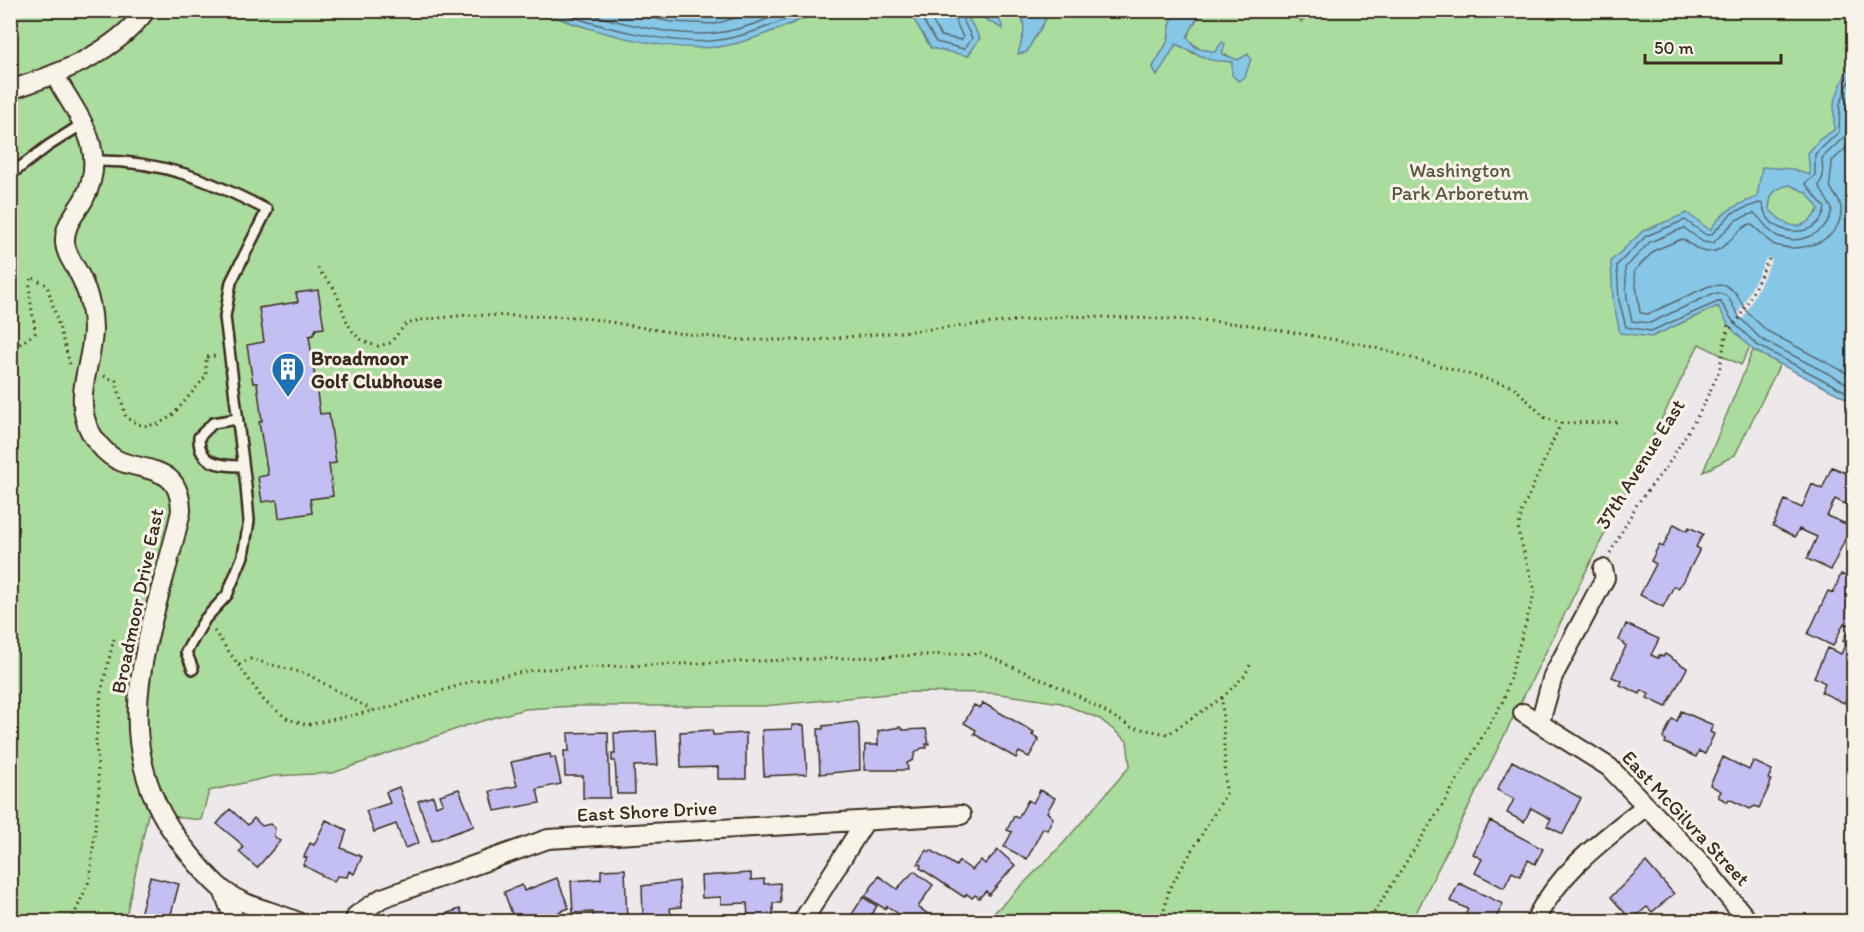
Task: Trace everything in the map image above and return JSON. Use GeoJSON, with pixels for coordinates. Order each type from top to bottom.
{"type":"FeatureCollection","features":[{"type":"Feature","properties":{"kind":"street"},"geometry":{"type":"LineString","coordinates":[[10,90],[82,62],[124,34],[146,10]]}},
{"type":"Feature","properties":{"kind":"street"},"geometry":{"type":"LineString","coordinates":[[54,74],[84,123],[95,161]]}},
{"type":"Feature","properties":{"kind":"street","name":"Broadmoor Drive East"},"geometry":{"type":"LineString","coordinates":[[95,161],[87,193],[71,217],[65,233],[67,251],[90,301],[93,326],[93,347],[82,395],[82,409],[86,423],[101,446],[116,460],[165,475],[176,487],[181,505],[138,687],[137,721],[142,767],[152,797],[168,826],[223,890],[253,906],[298,921]]}},
{"type":"Feature","properties":{"kind":"street"},"geometry":{"type":"LineString","coordinates":[[1540,722],[1553,676],[1605,578],[1603,569]]}},
{"type":"Feature","properties":{"kind":"street","name":"East McGilvra Street"},"geometry":{"type":"LineString","coordinates":[[1523,713],[1599,759],[1700,862],[1749,921]]}},
{"type":"Feature","properties":{"kind":"street"},"geometry":{"type":"LineString","coordinates":[[1534,921],[1544,901],[1566,872],[1646,806]]}},
{"type":"Feature","properties":{"kind":"street","name":"East Shore Drive"},"geometry":{"type":"LineString","coordinates":[[354,921],[357,915],[382,898],[548,839],[864,823],[961,815]]}},
{"type":"Feature","properties":{"kind":"street"},"geometry":{"type":"LineString","coordinates":[[802,921],[864,823]]}},
{"type":"Feature","properties":{"kind":"street"},"geometry":{"type":"LineString","coordinates":[[223,890],[235,921]]}},
{"type":"Feature","properties":{"kind":"lane"},"geometry":{"type":"LineString","coordinates":[[10,175],[48,146],[84,123]]}},
{"type":"Feature","properties":{"kind":"lane"},"geometry":{"type":"LineString","coordinates":[[95,161],[155,164],[228,189],[267,210],[231,282],[225,317],[249,521],[243,556],[227,595],[205,619],[186,652],[193,669]]}},
{"type":"Feature","properties":{"kind":"lane"},"geometry":{"type":"LineString","coordinates":[[237,419],[213,423],[199,437],[199,447],[204,458],[214,463],[242,466]]}},
{"type":"Feature","properties":{"kind":"path"},"geometry":{"type":"LineString","coordinates":[[1726,334],[1740,317],[1769,259]]}},
{"type":"Feature","properties":{"kind":"path"},"geometry":{"type":"LineString","coordinates":[[318,268],[333,288],[344,320],[359,337],[378,346],[390,343],[405,325],[419,320],[468,315],[581,316],[669,332],[741,340],[816,340],[1067,316],[1200,320],[1251,325],[1365,345],[1514,387],[1545,418],[1561,423],[1621,422]]}},
{"type":"Feature","properties":{"kind":"path"},"geometry":{"type":"LineString","coordinates":[[10,351],[35,333],[34,316],[28,293],[31,277],[47,285],[68,362],[73,368]]}},
{"type":"Feature","properties":{"kind":"path","name":"37th Avenue East"},"geometry":{"type":"LineString","coordinates":[[1603,569],[1637,504],[1667,466],[1700,412],[1719,372],[1728,324]]}},
{"type":"Feature","properties":{"kind":"path"},"geometry":{"type":"LineString","coordinates":[[99,375],[116,381],[126,418],[143,426],[158,424],[172,416],[206,376],[206,357],[229,354]]}},
{"type":"Feature","properties":{"kind":"path"},"geometry":{"type":"LineString","coordinates":[[1368,921],[1444,801],[1503,701],[1535,591],[1518,531],[1522,511],[1561,423]]}},
{"type":"Feature","properties":{"kind":"path"},"geometry":{"type":"LineString","coordinates":[[205,619],[265,702],[288,718],[307,726],[374,711],[473,681],[541,669],[981,653],[1075,694],[1131,727],[1168,734],[1222,698],[1244,676],[1252,662]]}},
{"type":"Feature","properties":{"kind":"path"},"geometry":{"type":"LineString","coordinates":[[71,921],[90,879],[99,787],[96,740],[101,692],[114,639]]}},
{"type":"Feature","properties":{"kind":"path"},"geometry":{"type":"LineString","coordinates":[[239,664],[250,659],[307,674],[374,711]]}},
{"type":"Feature","properties":{"kind":"path"},"geometry":{"type":"LineString","coordinates":[[1158,921],[1164,911],[1168,889],[1226,794],[1222,698]]}},
{"type":"Feature","properties":{"kind":"green space","name":"Washington Park Arboretum"},"geometry":{"type":"Polygon","coordinates":[[[909,10],[931,48],[970,11],[1002,28],[997,11],[1025,11],[1023,14],[1024,32],[1019,53],[1027,52],[1049,11],[1181,11],[1171,21],[1168,41],[1153,67],[1157,75],[1176,44],[1195,54],[1232,62],[1245,77],[1247,55],[1238,60],[1222,53],[1203,50],[1187,37],[1201,11],[1295,11],[1301,22],[1315,10],[1853,11],[1853,256],[1813,246],[1651,337],[1718,306],[1760,327],[1741,365],[1699,344],[1412,921],[986,921],[1061,846],[1130,766],[1127,741],[1100,719],[1061,703],[993,693],[909,692],[764,706],[576,706],[525,709],[465,726],[333,773],[274,776],[209,791],[201,820],[148,814],[125,921],[11,921],[10,11],[540,11],[568,22],[619,36],[670,44],[718,47],[779,29],[821,11],[909,10]]]}},
{"type":"Feature","properties":{"kind":"green space"},"geometry":{"type":"Polygon","coordinates":[[[1753,350],[1780,364],[1735,455],[1703,472],[1753,350]]]}},
{"type":"Feature","properties":{"kind":"water"},"geometry":{"type":"Polygon","coordinates":[[[540,11],[821,11],[744,41],[718,47],[697,48],[627,38],[581,26],[540,11]]]}},
{"type":"Feature","properties":{"kind":"water"},"geometry":{"type":"Polygon","coordinates":[[[909,11],[970,11],[967,16],[980,38],[968,56],[931,48],[909,11]]]}},
{"type":"Feature","properties":{"kind":"water"},"geometry":{"type":"Polygon","coordinates":[[[972,11],[997,11],[1003,29],[972,11]]]}},
{"type":"Feature","properties":{"kind":"water"},"geometry":{"type":"Polygon","coordinates":[[[1025,11],[1049,11],[1027,52],[1018,54],[1024,32],[1023,14],[1025,11]]]}},
{"type":"Feature","properties":{"kind":"water"},"geometry":{"type":"Polygon","coordinates":[[[1181,11],[1201,11],[1187,37],[1196,48],[1215,52],[1222,42],[1225,44],[1222,54],[1238,60],[1248,54],[1251,59],[1245,77],[1238,81],[1232,75],[1232,62],[1210,60],[1176,44],[1157,76],[1153,67],[1168,41],[1171,21],[1181,11]]]}},
{"type":"Feature","properties":{"kind":"water"},"geometry":{"type":"Polygon","coordinates":[[[1853,62],[1853,402],[1753,350],[1729,326],[1718,306],[1651,337],[1620,333],[1613,300],[1611,261],[1643,231],[1687,213],[1710,230],[1730,209],[1757,197],[1762,167],[1791,169],[1810,175],[1808,153],[1820,139],[1834,130],[1834,103],[1849,64],[1853,62]],[[1790,185],[1781,188],[1772,195],[1769,209],[1788,224],[1794,226],[1807,223],[1819,209],[1807,193],[1790,185]]]}},
{"type":"Feature","properties":{"kind":"pier"},"geometry":{"type":"Polygon","coordinates":[[[1767,257],[1772,260],[1743,319],[1737,316],[1767,257]]]}},
{"type":"Feature","properties":{"kind":"building","name":"Broadmoor Golf Clubhouse"},"geometry":{"type":"Polygon","coordinates":[[[318,290],[324,328],[316,329],[313,335],[309,336],[320,414],[329,413],[336,463],[329,464],[333,496],[310,499],[312,513],[279,518],[277,500],[262,502],[258,477],[268,475],[259,422],[262,421],[257,383],[253,383],[247,345],[264,342],[259,308],[298,302],[296,293],[318,290]]]}},
{"type":"Feature","properties":{"kind":"building"},"geometry":{"type":"Polygon","coordinates":[[[1832,467],[1854,476],[1854,484],[1845,504],[1835,499],[1827,516],[1851,526],[1831,570],[1807,559],[1817,537],[1799,529],[1795,537],[1773,526],[1785,500],[1802,508],[1812,484],[1822,489],[1832,467]]]}},
{"type":"Feature","properties":{"kind":"building"},"geometry":{"type":"Polygon","coordinates":[[[1674,524],[1687,531],[1689,527],[1703,534],[1696,547],[1700,549],[1683,582],[1678,588],[1674,586],[1663,607],[1640,595],[1656,564],[1651,561],[1659,545],[1663,547],[1674,524]]]}},
{"type":"Feature","properties":{"kind":"building"},"geometry":{"type":"Polygon","coordinates":[[[1841,574],[1854,580],[1854,646],[1846,657],[1854,660],[1854,683],[1844,703],[1821,692],[1825,683],[1814,677],[1827,648],[1841,654],[1846,643],[1843,641],[1850,626],[1844,623],[1833,646],[1808,634],[1828,591],[1833,593],[1841,574]]]}},
{"type":"Feature","properties":{"kind":"building"},"geometry":{"type":"Polygon","coordinates":[[[1626,624],[1659,639],[1651,655],[1658,658],[1659,655],[1663,657],[1665,654],[1687,668],[1666,707],[1647,698],[1649,694],[1642,690],[1640,694],[1620,685],[1622,681],[1612,677],[1626,646],[1619,640],[1626,624]]]}},
{"type":"Feature","properties":{"kind":"building"},"geometry":{"type":"Polygon","coordinates":[[[983,703],[1034,732],[1032,735],[1039,739],[1029,757],[1019,752],[1016,758],[974,734],[976,730],[964,723],[974,705],[980,708],[983,703]]]}},
{"type":"Feature","properties":{"kind":"building"},"geometry":{"type":"Polygon","coordinates":[[[1681,711],[1713,725],[1710,732],[1714,734],[1705,754],[1699,751],[1696,757],[1665,743],[1666,740],[1663,738],[1672,719],[1677,721],[1681,711]]]}},
{"type":"Feature","properties":{"kind":"building"},"geometry":{"type":"Polygon","coordinates":[[[857,722],[860,770],[820,774],[818,729],[823,729],[823,726],[857,722]]]}},
{"type":"Feature","properties":{"kind":"building"},"geometry":{"type":"Polygon","coordinates":[[[792,725],[804,725],[807,774],[764,776],[762,730],[792,729],[792,725]]]}},
{"type":"Feature","properties":{"kind":"building"},"geometry":{"type":"Polygon","coordinates":[[[900,727],[903,730],[926,729],[929,744],[926,744],[927,748],[922,748],[915,753],[913,760],[907,763],[908,770],[864,770],[865,745],[878,745],[878,731],[900,727]]]}},
{"type":"Feature","properties":{"kind":"building"},"geometry":{"type":"Polygon","coordinates":[[[712,730],[713,735],[746,733],[746,779],[718,779],[718,767],[681,768],[680,732],[712,730]]]}},
{"type":"Feature","properties":{"kind":"building"},"geometry":{"type":"Polygon","coordinates":[[[656,731],[658,765],[634,766],[635,794],[617,794],[615,761],[612,761],[612,754],[615,754],[614,733],[656,731]]]}},
{"type":"Feature","properties":{"kind":"building"},"geometry":{"type":"Polygon","coordinates":[[[608,732],[610,798],[583,798],[583,776],[565,776],[564,751],[569,751],[568,733],[608,732]]]}},
{"type":"Feature","properties":{"kind":"building"},"geometry":{"type":"Polygon","coordinates":[[[550,754],[551,758],[555,757],[561,784],[537,789],[540,803],[495,811],[490,791],[517,786],[511,762],[550,754]]]}},
{"type":"Feature","properties":{"kind":"building"},"geometry":{"type":"Polygon","coordinates":[[[1723,757],[1749,770],[1753,761],[1772,770],[1768,779],[1771,780],[1770,785],[1759,808],[1755,806],[1750,809],[1729,799],[1728,802],[1718,797],[1721,791],[1710,785],[1723,757]]]}},
{"type":"Feature","properties":{"kind":"building"},"geometry":{"type":"Polygon","coordinates":[[[1512,761],[1581,798],[1563,834],[1547,826],[1551,819],[1531,808],[1524,822],[1507,813],[1514,799],[1497,790],[1512,761]]]}},
{"type":"Feature","properties":{"kind":"building"},"geometry":{"type":"Polygon","coordinates":[[[399,787],[419,843],[405,848],[396,824],[374,832],[366,811],[390,803],[386,792],[399,787]]]}},
{"type":"Feature","properties":{"kind":"building"},"geometry":{"type":"Polygon","coordinates":[[[459,789],[474,826],[432,841],[418,801],[433,796],[436,806],[443,803],[440,795],[459,789]]]}},
{"type":"Feature","properties":{"kind":"building"},"geometry":{"type":"Polygon","coordinates":[[[1040,790],[1055,798],[1047,812],[1053,818],[1047,830],[1043,828],[1027,859],[1004,847],[1012,832],[1007,830],[1014,816],[1018,818],[1028,800],[1033,803],[1040,790]]]}},
{"type":"Feature","properties":{"kind":"building"},"geometry":{"type":"Polygon","coordinates":[[[230,809],[248,825],[254,818],[262,826],[270,824],[275,828],[274,836],[280,841],[257,868],[239,852],[243,848],[238,841],[217,824],[230,809]]]}},
{"type":"Feature","properties":{"kind":"building"},"geometry":{"type":"Polygon","coordinates":[[[326,820],[347,830],[341,848],[362,857],[354,874],[349,871],[347,877],[337,876],[334,882],[303,865],[310,843],[314,845],[326,820]]]}},
{"type":"Feature","properties":{"kind":"building"},"geometry":{"type":"Polygon","coordinates":[[[1490,821],[1543,849],[1535,864],[1528,860],[1520,876],[1512,872],[1504,888],[1475,873],[1482,859],[1473,854],[1490,821]]]}},
{"type":"Feature","properties":{"kind":"building"},"geometry":{"type":"Polygon","coordinates":[[[927,850],[930,852],[931,850],[956,866],[959,861],[972,870],[981,860],[985,864],[998,850],[1015,865],[989,895],[986,891],[979,898],[975,895],[972,898],[967,894],[964,897],[920,868],[921,865],[918,864],[927,850]]]}},
{"type":"Feature","properties":{"kind":"building"},"geometry":{"type":"Polygon","coordinates":[[[1646,862],[1674,894],[1652,912],[1647,907],[1631,920],[1611,897],[1646,862]]]}},
{"type":"Feature","properties":{"kind":"building"},"geometry":{"type":"Polygon","coordinates":[[[625,869],[627,922],[594,922],[593,912],[573,913],[571,881],[601,879],[601,870],[625,869]]]}},
{"type":"Feature","properties":{"kind":"building"},"geometry":{"type":"Polygon","coordinates":[[[914,871],[933,885],[918,907],[934,918],[934,922],[910,922],[887,906],[885,909],[865,896],[879,876],[897,889],[914,871]]]}},
{"type":"Feature","properties":{"kind":"building"},"geometry":{"type":"Polygon","coordinates":[[[751,873],[751,880],[764,879],[764,884],[780,883],[781,903],[773,903],[773,918],[748,919],[747,903],[721,904],[721,897],[702,898],[701,876],[751,873]]]}},
{"type":"Feature","properties":{"kind":"building"},"geometry":{"type":"Polygon","coordinates":[[[150,877],[179,884],[170,918],[190,922],[138,922],[150,877]]]}},
{"type":"Feature","properties":{"kind":"building"},"geometry":{"type":"Polygon","coordinates":[[[557,878],[569,908],[535,922],[515,922],[504,892],[522,885],[524,891],[557,878]]]}},
{"type":"Feature","properties":{"kind":"building"},"geometry":{"type":"Polygon","coordinates":[[[679,881],[681,907],[670,908],[671,915],[643,917],[642,886],[679,881]]]}},
{"type":"Feature","properties":{"kind":"building"},"geometry":{"type":"Polygon","coordinates":[[[1459,883],[1503,904],[1494,922],[1462,922],[1468,909],[1450,901],[1459,883]]]}},
{"type":"Feature","properties":{"kind":"building"},"geometry":{"type":"Polygon","coordinates":[[[863,897],[877,906],[868,920],[871,922],[847,922],[863,897]]]}},
{"type":"Feature","properties":{"kind":"building"},"geometry":{"type":"Polygon","coordinates":[[[460,909],[466,922],[430,922],[446,917],[445,914],[460,909]]]}},
{"type":"Feature","properties":{"kind":"place","name":"Broadmoor Golf Clubhouse"},"geometry":{"type":"Point","coordinates":[288,398]}}]}
